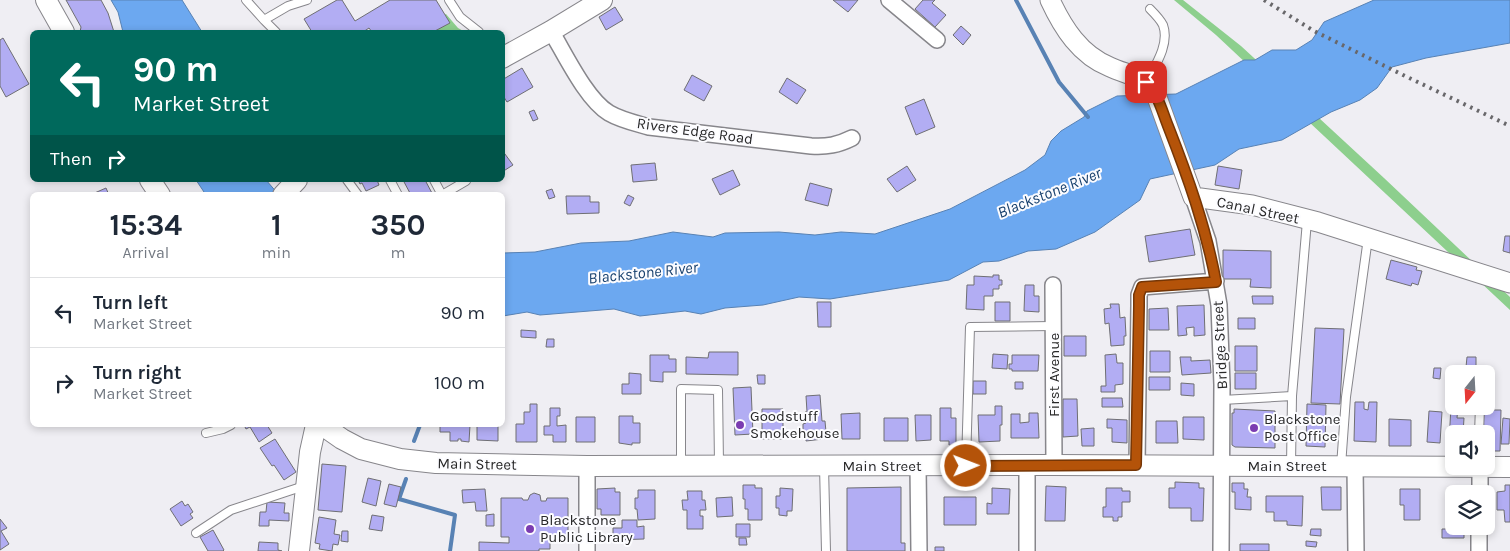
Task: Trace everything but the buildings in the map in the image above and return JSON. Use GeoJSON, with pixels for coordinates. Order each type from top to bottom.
{"type":"FeatureCollection","features":[{"type":"Feature","properties":{"kind":"main road"},"geometry":{"type":"LineString","coordinates":[[46,0],[63,30]]}},
{"type":"Feature","properties":{"kind":"main road"},"geometry":{"type":"LineString","coordinates":[[505,54],[552,31],[602,0]]}},
{"type":"Feature","properties":{"kind":"main road"},"geometry":{"type":"LineString","coordinates":[[286,192],[295,182]]}},
{"type":"Feature","properties":{"kind":"main road"},"geometry":{"type":"LineString","coordinates":[[299,551],[310,452],[316,427]]}},
{"type":"Feature","properties":{"kind":"main road","name":"Main Street"},"geometry":{"type":"LineString","coordinates":[[325,427],[342,440],[361,448],[381,455],[418,462],[587,466],[1445,466]]}},
{"type":"Feature","properties":{"kind":"main road","name":"Main Street"},"geometry":{"type":"LineString","coordinates":[[1495,466],[1510,467]]}},
{"type":"Feature","properties":{"kind":"street"},"geometry":{"type":"LineString","coordinates":[[889,0],[936,40]]}},
{"type":"Feature","properties":{"kind":"street"},"geometry":{"type":"LineString","coordinates":[[1050,0],[1071,37],[1088,54],[1108,66],[1150,85],[1191,191]]}},
{"type":"Feature","properties":{"kind":"street","name":"Rivers Edge Road"},"geometry":{"type":"LineString","coordinates":[[552,31],[591,96],[607,112],[627,121],[649,127],[811,146],[826,147],[852,138]]}},
{"type":"Feature","properties":{"kind":"street","name":"Canal Street"},"geometry":{"type":"LineString","coordinates":[[1191,191],[1307,220],[1510,282]]}},
{"type":"Feature","properties":{"kind":"street","name":"Bridge Street"},"geometry":{"type":"LineString","coordinates":[[1191,191],[1208,241],[1219,305],[1222,400],[1221,551]]}},
{"type":"Feature","properties":{"kind":"street"},"geometry":{"type":"LineString","coordinates":[[1136,465],[1139,295],[1142,287],[1216,282]]}},
{"type":"Feature","properties":{"kind":"street","name":"First Avenue"},"geometry":{"type":"LineString","coordinates":[[1053,285],[1054,465]]}},
{"type":"Feature","properties":{"kind":"street"},"geometry":{"type":"LineString","coordinates":[[1027,465],[1027,551]]}},
{"type":"Feature","properties":{"kind":"street"},"geometry":{"type":"LineString","coordinates":[[587,466],[587,551]]}},
{"type":"Feature","properties":{"kind":"street"},"geometry":{"type":"LineString","coordinates":[[918,466],[918,551]]}},
{"type":"Feature","properties":{"kind":"street"},"geometry":{"type":"LineString","coordinates":[[1348,466],[1356,551]]}},
{"type":"Feature","properties":{"kind":"street"},"geometry":{"type":"LineString","coordinates":[[1479,551],[1480,535]]}},
{"type":"Feature","properties":{"kind":"lane"},"geometry":{"type":"LineString","coordinates":[[246,0],[274,30]]}},
{"type":"Feature","properties":{"kind":"lane"},"geometry":{"type":"LineString","coordinates":[[264,20],[288,6],[307,0]]}},
{"type":"Feature","properties":{"kind":"lane"},"geometry":{"type":"LineString","coordinates":[[449,0],[460,17],[476,30]]}},
{"type":"Feature","properties":{"kind":"lane"},"geometry":{"type":"LineString","coordinates":[[1150,9],[1163,25],[1164,44],[1150,85]]}},
{"type":"Feature","properties":{"kind":"lane"},"geometry":{"type":"LineString","coordinates":[[447,192],[464,182]]}},
{"type":"Feature","properties":{"kind":"lane"},"geometry":{"type":"LineString","coordinates":[[1291,466],[1292,396],[1307,220]]}},
{"type":"Feature","properties":{"kind":"lane"},"geometry":{"type":"LineString","coordinates":[[1348,466],[1346,397],[1368,238]]}},
{"type":"Feature","properties":{"kind":"lane"},"geometry":{"type":"LineString","coordinates":[[966,466],[970,327],[1053,326]]}},
{"type":"Feature","properties":{"kind":"lane"},"geometry":{"type":"LineString","coordinates":[[681,466],[681,389],[718,390],[719,466]]}},
{"type":"Feature","properties":{"kind":"lane"},"geometry":{"type":"LineString","coordinates":[[1222,400],[1292,396]]}},
{"type":"Feature","properties":{"kind":"lane"},"geometry":{"type":"LineString","coordinates":[[206,434],[227,427]]}},
{"type":"Feature","properties":{"kind":"lane"},"geometry":{"type":"LineString","coordinates":[[824,466],[826,551]]}},
{"type":"Feature","properties":{"kind":"lane"},"geometry":{"type":"LineString","coordinates":[[196,532],[231,510],[306,485]]}},
{"type":"Feature","properties":{"kind":"green space"},"geometry":{"type":"Polygon","coordinates":[[[1174,0],[1183,0],[1241,46],[1510,297],[1510,310],[1216,35],[1174,0]]]}},
{"type":"Feature","properties":{"kind":"green space"},"geometry":{"type":"Polygon","coordinates":[[[445,14],[462,30],[437,30],[449,23],[445,14]]]}},
{"type":"Feature","properties":{"kind":"water"},"geometry":{"type":"Polygon","coordinates":[[[111,0],[182,0],[201,30],[122,30],[118,12],[111,0]]]}},
{"type":"Feature","properties":{"kind":"water","name":"Blackstone River"},"geometry":{"type":"Polygon","coordinates":[[[1374,0],[1510,0],[1510,43],[1426,58],[1392,67],[1377,88],[1360,100],[1331,112],[1282,140],[1239,149],[1215,165],[1150,179],[1140,200],[1095,232],[1056,249],[1028,251],[999,261],[983,262],[949,280],[830,299],[799,297],[763,305],[725,308],[701,314],[685,311],[640,316],[614,309],[540,315],[527,312],[505,316],[505,253],[535,252],[581,243],[629,241],[673,232],[713,237],[725,233],[779,232],[815,235],[841,232],[875,234],[950,209],[1025,170],[1045,155],[1051,141],[1061,131],[1084,117],[1087,111],[1117,96],[1176,94],[1244,60],[1255,60],[1272,50],[1296,50],[1312,40],[1324,22],[1374,0]]]}},
{"type":"Feature","properties":{"kind":"water"},"geometry":{"type":"Polygon","coordinates":[[[197,182],[268,182],[276,192],[204,192],[197,182]]]}},
{"type":"Feature","properties":{"kind":"waterway"},"geometry":{"type":"LineString","coordinates":[[1016,0],[1059,82],[1088,117]]}},
{"type":"Feature","properties":{"kind":"waterway"},"geometry":{"type":"LineString","coordinates":[[414,441],[419,427]]}},
{"type":"Feature","properties":{"kind":"waterway"},"geometry":{"type":"LineString","coordinates":[[406,479],[399,499],[455,515],[450,551]]}},
{"type":"Feature","properties":{"kind":"railway"},"geometry":{"type":"LineString","coordinates":[[1264,0],[1314,31],[1510,126]]}},
{"type":"Feature","properties":{"kind":"place","name":"Goodstuff Smokehouse"},"geometry":{"type":"Point","coordinates":[740,425]}},
{"type":"Feature","properties":{"kind":"place","name":"Blackstone Post Office"},"geometry":{"type":"Point","coordinates":[1254,428]}},
{"type":"Feature","properties":{"kind":"place","name":"Blackstone Public Library"},"geometry":{"type":"Point","coordinates":[530,529]}},
{"type":"Feature","properties":{"kind":"route"},"geometry":{"type":"LineString","coordinates":[[966,466],[1136,465],[1139,295],[1142,287],[1216,282],[1208,241],[1176,145],[1154,89],[1146,82]]}}]}
